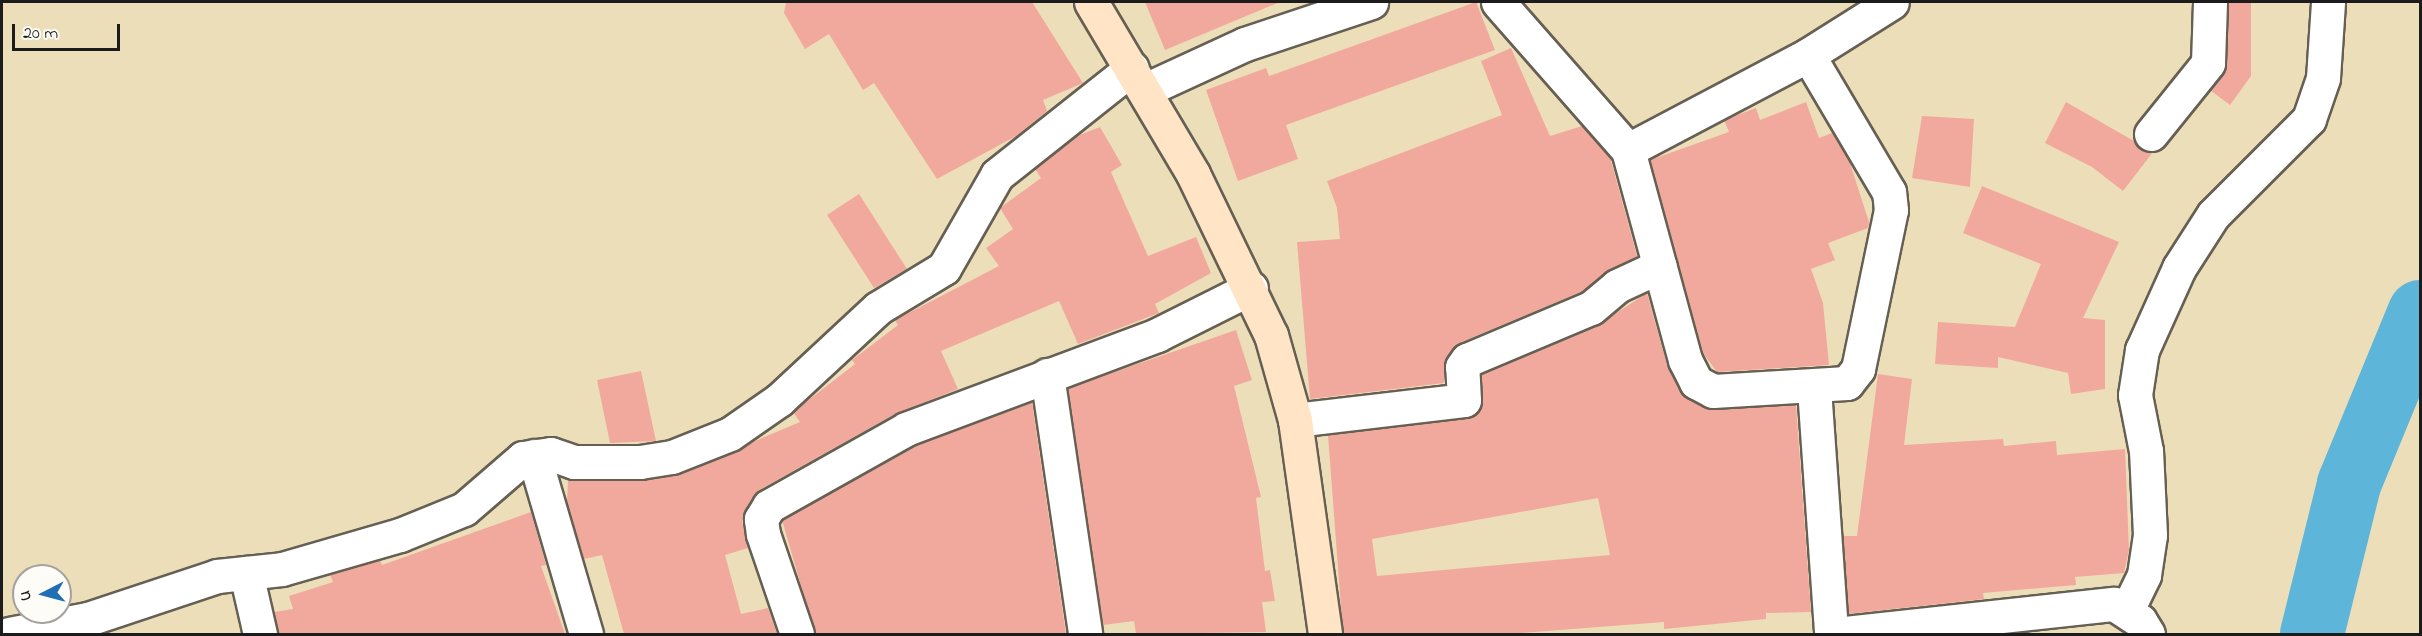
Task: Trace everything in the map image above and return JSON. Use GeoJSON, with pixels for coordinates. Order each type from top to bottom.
{"type":"FeatureCollection","features":[{"type":"Feature","properties":{"kind":"main road"},"geometry":{"type":"LineString","coordinates":[[1091,2],[1138,79],[1251,288],[1295,420],[1325,634]]}},
{"type":"Feature","properties":{"kind":"street"},"geometry":{"type":"LineString","coordinates":[[9,634],[88,619],[196,582],[282,569],[437,522],[464,509],[512,463],[534,456],[600,464],[672,457],[751,421],[878,308],[944,268],[997,175],[1138,79],[1371,2]]}},
{"type":"Feature","properties":{"kind":"street"},"geometry":{"type":"LineString","coordinates":[[1498,2],[1628,150],[1685,360],[1696,382],[1713,391],[1814,388],[1847,383],[1858,369],[1891,210],[1885,179],[1808,55]]}},
{"type":"Feature","properties":{"kind":"street"},"geometry":{"type":"LineString","coordinates":[[1628,150],[1808,55],[1892,2]]}},
{"type":"Feature","properties":{"kind":"street"},"geometry":{"type":"LineString","coordinates":[[2151,134],[2208,63],[2210,2]]}},
{"type":"Feature","properties":{"kind":"street"},"geometry":{"type":"LineString","coordinates":[[2127,610],[2144,575],[2150,535],[2146,451],[2135,395],[2142,350],[2179,268],[2213,215],[2308,119],[2324,78],[2328,2]]}},
{"type":"Feature","properties":{"kind":"street"},"geometry":{"type":"LineString","coordinates":[[1295,420],[1464,400],[1468,394],[1462,367],[1467,360],[1576,316],[1617,286],[1660,266]]}},
{"type":"Feature","properties":{"kind":"street"},"geometry":{"type":"LineString","coordinates":[[797,634],[763,534],[761,519],[769,506],[906,429],[1157,335],[1251,288]]}},
{"type":"Feature","properties":{"kind":"street"},"geometry":{"type":"LineString","coordinates":[[1047,375],[1085,633]]}},
{"type":"Feature","properties":{"kind":"street"},"geometry":{"type":"LineString","coordinates":[[1814,388],[1831,634]]}},
{"type":"Feature","properties":{"kind":"street"},"geometry":{"type":"LineString","coordinates":[[534,456],[586,634]]}},
{"type":"Feature","properties":{"kind":"street"},"geometry":{"type":"LineString","coordinates":[[246,573],[260,634]]}},
{"type":"Feature","properties":{"kind":"street"},"geometry":{"type":"LineString","coordinates":[[1836,634],[1872,633],[2096,605],[2127,610],[2148,634]]}},
{"type":"Feature","properties":{"kind":"building"},"geometry":{"type":"Polygon","coordinates":[[[786,2],[1032,2],[1083,83],[1043,100],[1047,111],[1016,136],[937,179],[874,83],[863,90],[829,34],[805,49],[784,13],[786,2]]]}},
{"type":"Feature","properties":{"kind":"building"},"geometry":{"type":"Polygon","coordinates":[[[1145,2],[1280,2],[1165,50],[1145,2]]]}},
{"type":"Feature","properties":{"kind":"building"},"geometry":{"type":"Polygon","coordinates":[[[1476,2],[1495,50],[1286,125],[1298,159],[1238,181],[1206,90],[1266,68],[1269,76],[1476,2]]]}},
{"type":"Feature","properties":{"kind":"building"},"geometry":{"type":"Polygon","coordinates":[[[2229,2],[2251,2],[2251,76],[2230,105],[2210,90],[2227,64],[2229,2]]]}},
{"type":"Feature","properties":{"kind":"building"},"geometry":{"type":"Polygon","coordinates":[[[1511,48],[1550,136],[1582,126],[1610,157],[1637,256],[1581,292],[1459,343],[1446,357],[1444,383],[1310,399],[1297,242],[1340,239],[1337,208],[1327,181],[1502,115],[1481,61],[1511,48]]]}},
{"type":"Feature","properties":{"kind":"building"},"geometry":{"type":"Polygon","coordinates":[[[1806,102],[1819,138],[1832,133],[1850,163],[1869,222],[1868,228],[1828,243],[1835,260],[1811,269],[1823,303],[1829,365],[1717,372],[1703,353],[1650,160],[1729,132],[1724,120],[1756,108],[1760,120],[1806,102]]]}},
{"type":"Feature","properties":{"kind":"building"},"geometry":{"type":"Polygon","coordinates":[[[2066,102],[2153,152],[2123,191],[2092,167],[2045,143],[2066,102]]]}},
{"type":"Feature","properties":{"kind":"building"},"geometry":{"type":"Polygon","coordinates":[[[1922,116],[1974,119],[1970,187],[1912,178],[1922,116]]]}},
{"type":"Feature","properties":{"kind":"building"},"geometry":{"type":"Polygon","coordinates":[[[1100,127],[1122,165],[1111,172],[1148,256],[1196,237],[1211,273],[1155,304],[1159,313],[1078,344],[1059,301],[941,351],[958,389],[897,413],[759,490],[742,521],[748,548],[725,555],[741,614],[768,608],[777,634],[624,634],[602,555],[584,559],[567,502],[568,481],[675,475],[800,422],[793,412],[855,364],[852,360],[898,325],[895,320],[999,266],[986,248],[1013,229],[1000,208],[1041,178],[1035,169],[1077,136],[1100,127]]]}},
{"type":"Feature","properties":{"kind":"building"},"geometry":{"type":"Polygon","coordinates":[[[1982,186],[2119,242],[2083,318],[2105,320],[2105,389],[2071,394],[2068,373],[1998,357],[1998,368],[1935,364],[1938,322],[2015,327],[2041,264],[1963,233],[1982,186]]]}},
{"type":"Feature","properties":{"kind":"building"},"geometry":{"type":"Polygon","coordinates":[[[859,194],[907,269],[874,288],[827,215],[859,194]]]}},
{"type":"Feature","properties":{"kind":"building"},"geometry":{"type":"Polygon","coordinates":[[[1647,293],[1667,365],[1687,398],[1714,410],[1796,405],[1811,612],[1766,613],[1766,619],[1664,629],[1664,622],[1508,634],[1343,634],[1328,435],[1474,416],[1483,399],[1481,374],[1598,325],[1647,293]],[[1598,498],[1372,539],[1377,576],[1610,555],[1598,498]]]}},
{"type":"Feature","properties":{"kind":"building"},"geometry":{"type":"Polygon","coordinates":[[[1236,330],[1252,380],[1234,386],[1261,497],[1256,498],[1265,571],[1270,570],[1275,601],[1262,602],[1266,632],[1136,634],[1134,621],[1103,625],[1068,388],[1236,330]]]}},
{"type":"Feature","properties":{"kind":"building"},"geometry":{"type":"Polygon","coordinates":[[[641,371],[656,441],[610,443],[597,380],[641,371]]]}},
{"type":"Feature","properties":{"kind":"building"},"geometry":{"type":"Polygon","coordinates":[[[1878,374],[1912,379],[1904,445],[2003,439],[2004,446],[2056,441],[2057,455],[2125,449],[2129,550],[2124,573],[2075,577],[2076,585],[1983,593],[1984,599],[1848,614],[1839,483],[1844,536],[1857,536],[1878,374]]]}},
{"type":"Feature","properties":{"kind":"building"},"geometry":{"type":"Polygon","coordinates":[[[1032,402],[1066,634],[815,634],[782,520],[914,446],[1032,402]]]}},
{"type":"Feature","properties":{"kind":"building"},"geometry":{"type":"Polygon","coordinates":[[[531,512],[546,565],[541,566],[565,634],[278,634],[274,612],[293,609],[289,596],[333,582],[330,575],[380,560],[382,565],[531,512]]]}},
{"type":"Feature","properties":{"kind":"waterway"},"geometry":{"type":"LineString","coordinates":[[2312,634],[2349,484],[2420,312]]}}]}
